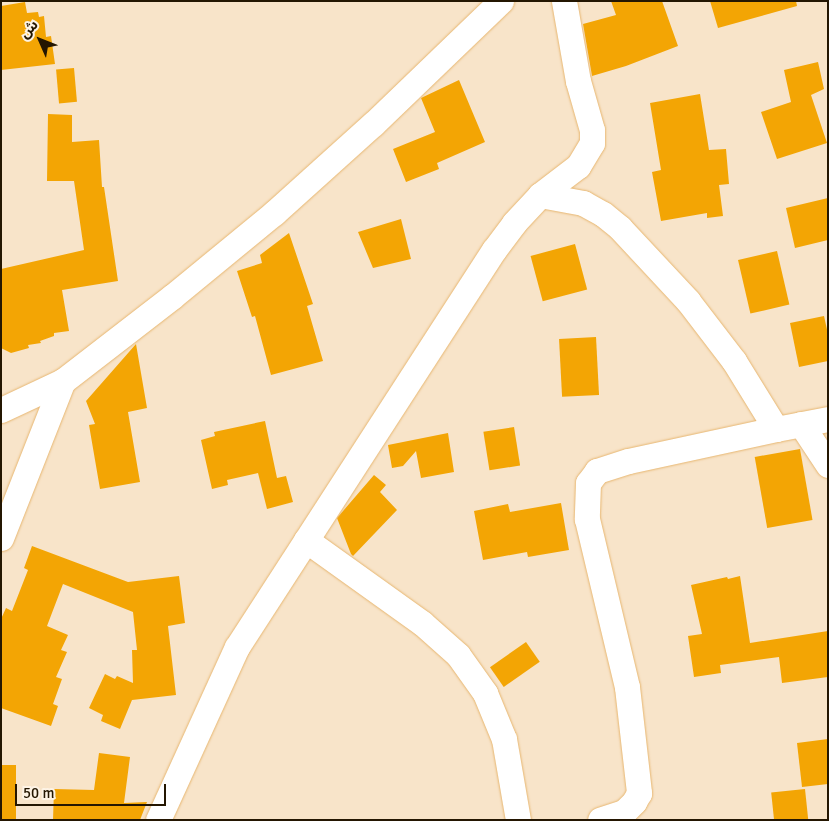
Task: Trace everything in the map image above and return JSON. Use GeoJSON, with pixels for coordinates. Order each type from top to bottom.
{"type":"FeatureCollection","features":[{"type":"Feature","properties":{"kind":"street"},"geometry":{"type":"LineString","coordinates":[[1,410],[63,382],[173,296],[274,213],[373,124],[501,1]]}},
{"type":"Feature","properties":{"kind":"street"},"geometry":{"type":"LineString","coordinates":[[158,820],[237,647],[494,250],[514,223],[540,195],[578,166],[592,143],[592,130],[578,81],[564,1]]}},
{"type":"Feature","properties":{"kind":"street"},"geometry":{"type":"LineString","coordinates":[[540,195],[583,203],[603,214],[620,228],[688,301],[734,361],[776,430]]}},
{"type":"Feature","properties":{"kind":"street"},"geometry":{"type":"LineString","coordinates":[[1,538],[63,382]]}},
{"type":"Feature","properties":{"kind":"street"},"geometry":{"type":"LineString","coordinates":[[600,820],[624,812],[634,802],[638,793],[627,687],[587,519],[588,483],[597,471],[628,461],[828,419]]}},
{"type":"Feature","properties":{"kind":"street"},"geometry":{"type":"LineString","coordinates":[[801,424],[828,465]]}},
{"type":"Feature","properties":{"kind":"street"},"geometry":{"type":"LineString","coordinates":[[306,540],[422,623],[458,655],[486,693],[504,739],[518,820]]}},
{"type":"Feature","properties":{"kind":"building"},"geometry":{"type":"Polygon","coordinates":[[[611,1],[662,1],[678,46],[626,66],[592,76],[583,24],[616,15],[611,1]]]}},
{"type":"Feature","properties":{"kind":"building"},"geometry":{"type":"Polygon","coordinates":[[[710,1],[796,1],[797,6],[718,28],[710,1]]]}},
{"type":"Feature","properties":{"kind":"building"},"geometry":{"type":"Polygon","coordinates":[[[25,2],[27,13],[38,12],[39,17],[44,16],[46,37],[51,36],[55,64],[1,70],[1,6],[25,2]]]}},
{"type":"Feature","properties":{"kind":"building"},"geometry":{"type":"Polygon","coordinates":[[[818,62],[824,89],[811,95],[827,143],[777,159],[761,112],[791,102],[784,70],[818,62]]]}},
{"type":"Feature","properties":{"kind":"building"},"geometry":{"type":"Polygon","coordinates":[[[74,68],[77,102],[59,103],[56,70],[74,68]]]}},
{"type":"Feature","properties":{"kind":"building"},"geometry":{"type":"Polygon","coordinates":[[[459,80],[485,142],[437,163],[439,169],[406,182],[393,149],[435,132],[421,98],[459,80]]]}},
{"type":"Feature","properties":{"kind":"building"},"geometry":{"type":"Polygon","coordinates":[[[700,94],[709,150],[726,149],[729,184],[719,185],[723,216],[707,218],[707,213],[661,221],[652,172],[661,170],[650,103],[700,94]]]}},
{"type":"Feature","properties":{"kind":"building"},"geometry":{"type":"Polygon","coordinates":[[[48,114],[72,115],[72,142],[99,140],[102,187],[104,187],[118,281],[62,290],[69,331],[54,333],[54,336],[40,341],[41,343],[28,345],[29,348],[11,353],[1,348],[1,269],[84,250],[74,181],[47,181],[48,114]]]}},
{"type":"Feature","properties":{"kind":"building"},"geometry":{"type":"Polygon","coordinates":[[[828,198],[828,240],[795,248],[786,208],[828,198]]]}},
{"type":"Feature","properties":{"kind":"building"},"geometry":{"type":"Polygon","coordinates":[[[401,219],[411,259],[373,268],[358,232],[401,219]]]}},
{"type":"Feature","properties":{"kind":"building"},"geometry":{"type":"Polygon","coordinates":[[[289,233],[313,304],[307,306],[323,361],[271,375],[255,316],[252,317],[237,271],[262,263],[260,255],[289,233]]]}},
{"type":"Feature","properties":{"kind":"building"},"geometry":{"type":"Polygon","coordinates":[[[575,244],[587,289],[543,301],[531,256],[575,244]]]}},
{"type":"Feature","properties":{"kind":"building"},"geometry":{"type":"Polygon","coordinates":[[[777,251],[789,305],[750,314],[738,260],[777,251]]]}},
{"type":"Feature","properties":{"kind":"building"},"geometry":{"type":"Polygon","coordinates":[[[824,316],[828,334],[828,361],[799,367],[790,323],[824,316]]]}},
{"type":"Feature","properties":{"kind":"building"},"geometry":{"type":"Polygon","coordinates":[[[596,337],[599,395],[562,397],[559,339],[596,337]]]}},
{"type":"Feature","properties":{"kind":"building"},"geometry":{"type":"Polygon","coordinates":[[[136,344],[147,408],[128,412],[140,482],[100,489],[89,425],[95,424],[86,401],[136,344]]]}},
{"type":"Feature","properties":{"kind":"building"},"geometry":{"type":"Polygon","coordinates":[[[265,421],[277,478],[286,476],[293,502],[267,509],[258,473],[227,480],[228,485],[212,489],[201,440],[215,436],[214,432],[265,421]]]}},
{"type":"Feature","properties":{"kind":"building"},"geometry":{"type":"Polygon","coordinates":[[[514,427],[520,466],[489,470],[483,432],[514,427]]]}},
{"type":"Feature","properties":{"kind":"building"},"geometry":{"type":"Polygon","coordinates":[[[448,433],[454,472],[421,478],[416,451],[403,466],[392,468],[388,445],[448,433]]]}},
{"type":"Feature","properties":{"kind":"building"},"geometry":{"type":"Polygon","coordinates":[[[800,449],[813,520],[767,528],[755,457],[800,449]]]}},
{"type":"Feature","properties":{"kind":"building"},"geometry":{"type":"Polygon","coordinates":[[[374,475],[386,485],[380,492],[397,510],[353,556],[337,518],[374,475]]]}},
{"type":"Feature","properties":{"kind":"building"},"geometry":{"type":"Polygon","coordinates":[[[561,503],[569,550],[528,557],[527,552],[483,560],[474,511],[508,504],[510,512],[561,503]]]}},
{"type":"Feature","properties":{"kind":"building"},"geometry":{"type":"Polygon","coordinates":[[[32,546],[128,582],[179,576],[185,623],[168,626],[176,695],[132,700],[120,729],[101,721],[103,715],[89,708],[105,674],[115,679],[117,676],[133,683],[132,650],[137,650],[133,612],[63,584],[47,626],[68,635],[61,650],[67,652],[56,677],[62,679],[53,704],[58,706],[51,726],[1,708],[1,619],[6,608],[12,611],[28,570],[24,568],[32,546]]]}},
{"type":"Feature","properties":{"kind":"building"},"geometry":{"type":"Polygon","coordinates":[[[740,576],[750,643],[828,631],[828,677],[782,683],[779,657],[720,665],[721,673],[694,677],[688,636],[702,634],[691,585],[740,576]]]}},
{"type":"Feature","properties":{"kind":"building"},"geometry":{"type":"Polygon","coordinates":[[[526,642],[540,662],[504,687],[490,667],[526,642]]]}},
{"type":"Feature","properties":{"kind":"building"},"geometry":{"type":"Polygon","coordinates":[[[828,739],[828,784],[802,787],[797,743],[828,739]]]}},
{"type":"Feature","properties":{"kind":"building"},"geometry":{"type":"Polygon","coordinates":[[[99,753],[130,757],[124,803],[147,802],[140,820],[53,820],[54,789],[94,790],[99,753]]]}},
{"type":"Feature","properties":{"kind":"building"},"geometry":{"type":"Polygon","coordinates":[[[1,765],[16,765],[16,820],[1,820],[1,765]]]}},
{"type":"Feature","properties":{"kind":"building"},"geometry":{"type":"Polygon","coordinates":[[[805,789],[808,820],[774,820],[771,793],[805,789]]]}}]}
